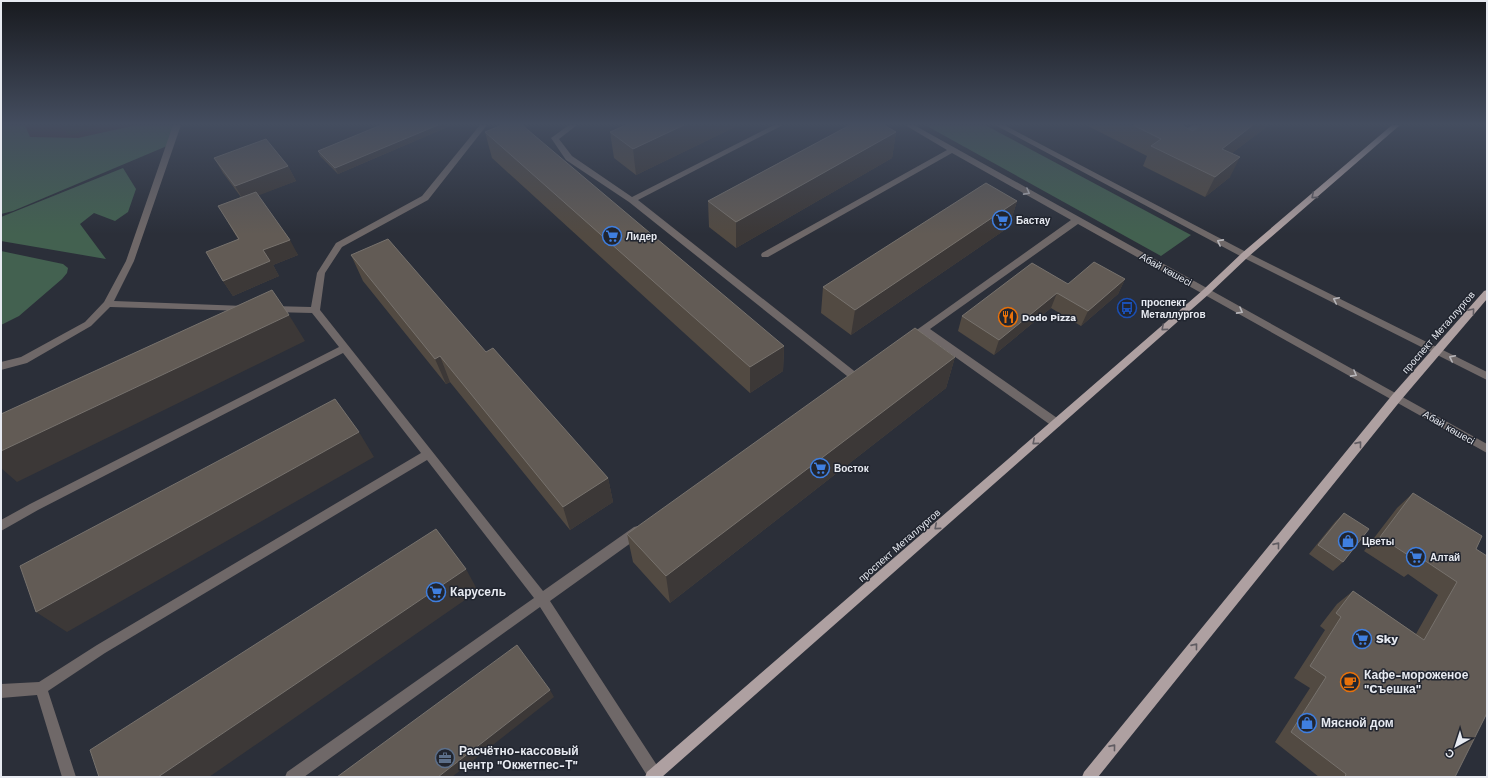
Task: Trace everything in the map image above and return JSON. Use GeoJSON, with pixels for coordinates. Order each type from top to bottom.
{"type":"FeatureCollection","features":[{"type":"Feature","properties":{"kind":"main road","name":"проспект Металлургов"},"geometry":{"type":"LineString","coordinates":[[654,776],[1206,292],[1245,255],[1352,161]]}},
{"type":"Feature","properties":{"kind":"main road","name":"проспект Металлургов"},"geometry":{"type":"LineString","coordinates":[[1089,777],[1397,397],[1487,293]]}},
{"type":"Feature","properties":{"kind":"street"},"geometry":{"type":"LineString","coordinates":[[1,366],[24,360],[88,324],[108,304],[130,261],[164,161]]}},
{"type":"Feature","properties":{"kind":"street"},"geometry":{"type":"LineString","coordinates":[[455,161],[425,198],[339,245],[321,273],[315,310],[542,599],[654,776]]}},
{"type":"Feature","properties":{"kind":"street"},"geometry":{"type":"LineString","coordinates":[[574,161],[632,200],[855,377]]}},
{"type":"Feature","properties":{"kind":"street"},"geometry":{"type":"LineString","coordinates":[[632,200],[708,161]]}},
{"type":"Feature","properties":{"kind":"street"},"geometry":{"type":"LineString","coordinates":[[765,255],[932,161]]}},
{"type":"Feature","properties":{"kind":"street","name":"Абай көшесі"},"geometry":{"type":"LineString","coordinates":[[972,161],[1397,397],[1487,449]]}},
{"type":"Feature","properties":{"kind":"street"},"geometry":{"type":"LineString","coordinates":[[1067,161],[1245,255],[1438,350],[1487,376]]}},
{"type":"Feature","properties":{"kind":"street"},"geometry":{"type":"LineString","coordinates":[[899,346],[1077,220]]}},
{"type":"Feature","properties":{"kind":"street"},"geometry":{"type":"LineString","coordinates":[[108,304],[315,310]]}},
{"type":"Feature","properties":{"kind":"street"},"geometry":{"type":"LineString","coordinates":[[923,329],[1056,423]]}},
{"type":"Feature","properties":{"kind":"street"},"geometry":{"type":"LineString","coordinates":[[1,526],[34,507],[345,348]]}},
{"type":"Feature","properties":{"kind":"street"},"geometry":{"type":"LineString","coordinates":[[1,691],[41,688],[101,649],[428,454]]}},
{"type":"Feature","properties":{"kind":"street"},"geometry":{"type":"LineString","coordinates":[[292,777],[646,525]]}},
{"type":"Feature","properties":{"kind":"street"},"geometry":{"type":"LineString","coordinates":[[41,688],[68,777]]}},
{"type":"Feature","properties":{"kind":"shaded area"},"geometry":{"type":"Polygon","coordinates":[[[1,161],[29,161],[1,170],[1,161]]]}},
{"type":"Feature","properties":{"kind":"green space"},"geometry":{"type":"Polygon","coordinates":[[[1,161],[131,161],[13,211],[1,214],[1,161]]]}},
{"type":"Feature","properties":{"kind":"green space"},"geometry":{"type":"Polygon","coordinates":[[[990,161],[1053,161],[1191,235],[1161,256],[990,161]]]}},
{"type":"Feature","properties":{"kind":"green space"},"geometry":{"type":"Polygon","coordinates":[[[123,168],[136,189],[128,212],[115,221],[94,213],[80,224],[106,259],[1,241],[1,217],[123,168]]]}},
{"type":"Feature","properties":{"kind":"green space"},"geometry":{"type":"Polygon","coordinates":[[[1,251],[63,264],[68,268],[67,273],[62,279],[19,316],[1,325],[1,251]]]}},
{"type":"Feature","properties":{"kind":"building"},"geometry":{"type":"Polygon","coordinates":[[[216,161],[284,161],[288,166],[235,186],[216,161]]]}},
{"type":"Feature","properties":{"kind":"building"},"geometry":{"type":"Polygon","coordinates":[[[328,161],[351,161],[335,168],[328,161]]]}},
{"type":"Feature","properties":{"kind":"building"},"geometry":{"type":"Polygon","coordinates":[[[518,161],[565,161],[784,346],[750,367],[518,161]]]}},
{"type":"Feature","properties":{"kind":"building"},"geometry":{"type":"Polygon","coordinates":[[[782,161],[844,161],[736,222],[708,201],[782,161]]]}},
{"type":"Feature","properties":{"kind":"building"},"geometry":{"type":"Polygon","coordinates":[[[1183,161],[1235,161],[1215,177],[1183,161]]]}},
{"type":"Feature","properties":{"kind":"building"},"geometry":{"type":"Polygon","coordinates":[[[986,183],[1017,201],[855,310],[823,287],[986,183]]]}},
{"type":"Feature","properties":{"kind":"building"},"geometry":{"type":"Polygon","coordinates":[[[256,192],[290,240],[263,250],[270,261],[223,281],[206,252],[239,239],[218,206],[256,192]]]}},
{"type":"Feature","properties":{"kind":"building"},"geometry":{"type":"Polygon","coordinates":[[[388,239],[486,352],[493,348],[608,478],[563,507],[440,356],[435,359],[351,255],[388,239]]]}},
{"type":"Feature","properties":{"kind":"building"},"geometry":{"type":"Polygon","coordinates":[[[1094,262],[1125,279],[1088,311],[1057,293],[999,340],[962,316],[1032,263],[1068,284],[1094,262]]]}},
{"type":"Feature","properties":{"kind":"building"},"geometry":{"type":"Polygon","coordinates":[[[272,290],[289,315],[1,451],[1,414],[272,290]]]}},
{"type":"Feature","properties":{"kind":"building"},"geometry":{"type":"Polygon","coordinates":[[[915,328],[955,357],[666,576],[627,534],[915,328]]]}},
{"type":"Feature","properties":{"kind":"building"},"geometry":{"type":"Polygon","coordinates":[[[335,399],[359,432],[36,612],[20,566],[335,399]]]}},
{"type":"Feature","properties":{"kind":"building"},"geometry":{"type":"Polygon","coordinates":[[[1413,493],[1482,536],[1476,549],[1487,556],[1487,713],[1455,777],[1345,777],[1346,774],[1291,732],[1326,677],[1310,666],[1341,617],[1336,613],[1353,591],[1424,640],[1457,582],[1424,560],[1422,564],[1380,537],[1413,493]]]}},
{"type":"Feature","properties":{"kind":"building"},"geometry":{"type":"Polygon","coordinates":[[[1344,513],[1369,529],[1343,562],[1318,545],[1344,513]]]}},
{"type":"Feature","properties":{"kind":"building"},"geometry":{"type":"Polygon","coordinates":[[[436,529],[466,569],[158,777],[99,777],[90,750],[436,529]]]}},
{"type":"Feature","properties":{"kind":"building"},"geometry":{"type":"Polygon","coordinates":[[[517,645],[550,690],[438,777],[337,777],[517,645]]]}},
{"type":"Feature","properties":{"kind":"place","name":"Бастау"},"geometry":{"type":"Point","coordinates":[1002,220]}},
{"type":"Feature","properties":{"kind":"place","name":"Лидер"},"geometry":{"type":"Point","coordinates":[612,236]}},
{"type":"Feature","properties":{"kind":"place","name":"проспект Металлургов"},"geometry":{"type":"Point","coordinates":[1127,308]}},
{"type":"Feature","properties":{"kind":"place","name":"Dodo Pizza"},"geometry":{"type":"Point","coordinates":[1008,317]}},
{"type":"Feature","properties":{"kind":"place","name":"Восток"},"geometry":{"type":"Point","coordinates":[820,468]}},
{"type":"Feature","properties":{"kind":"place","name":"Цветы"},"geometry":{"type":"Point","coordinates":[1348,541]}},
{"type":"Feature","properties":{"kind":"place","name":"Алтай"},"geometry":{"type":"Point","coordinates":[1416,557]}},
{"type":"Feature","properties":{"kind":"place","name":"Карусель"},"geometry":{"type":"Point","coordinates":[436,592]}},
{"type":"Feature","properties":{"kind":"place","name":"Sky"},"geometry":{"type":"Point","coordinates":[1362,639]}},
{"type":"Feature","properties":{"kind":"place","name":"Кафе-мороженое \"Cъешка\""},"geometry":{"type":"Point","coordinates":[1350,682]}},
{"type":"Feature","properties":{"kind":"place","name":"Мясной дом"},"geometry":{"type":"Point","coordinates":[1307,723]}},
{"type":"Feature","properties":{"kind":"place","name":"Расчётно-кассовый центр \"Окжетпес-Т\""},"geometry":{"type":"Point","coordinates":[445,758]}}]}
